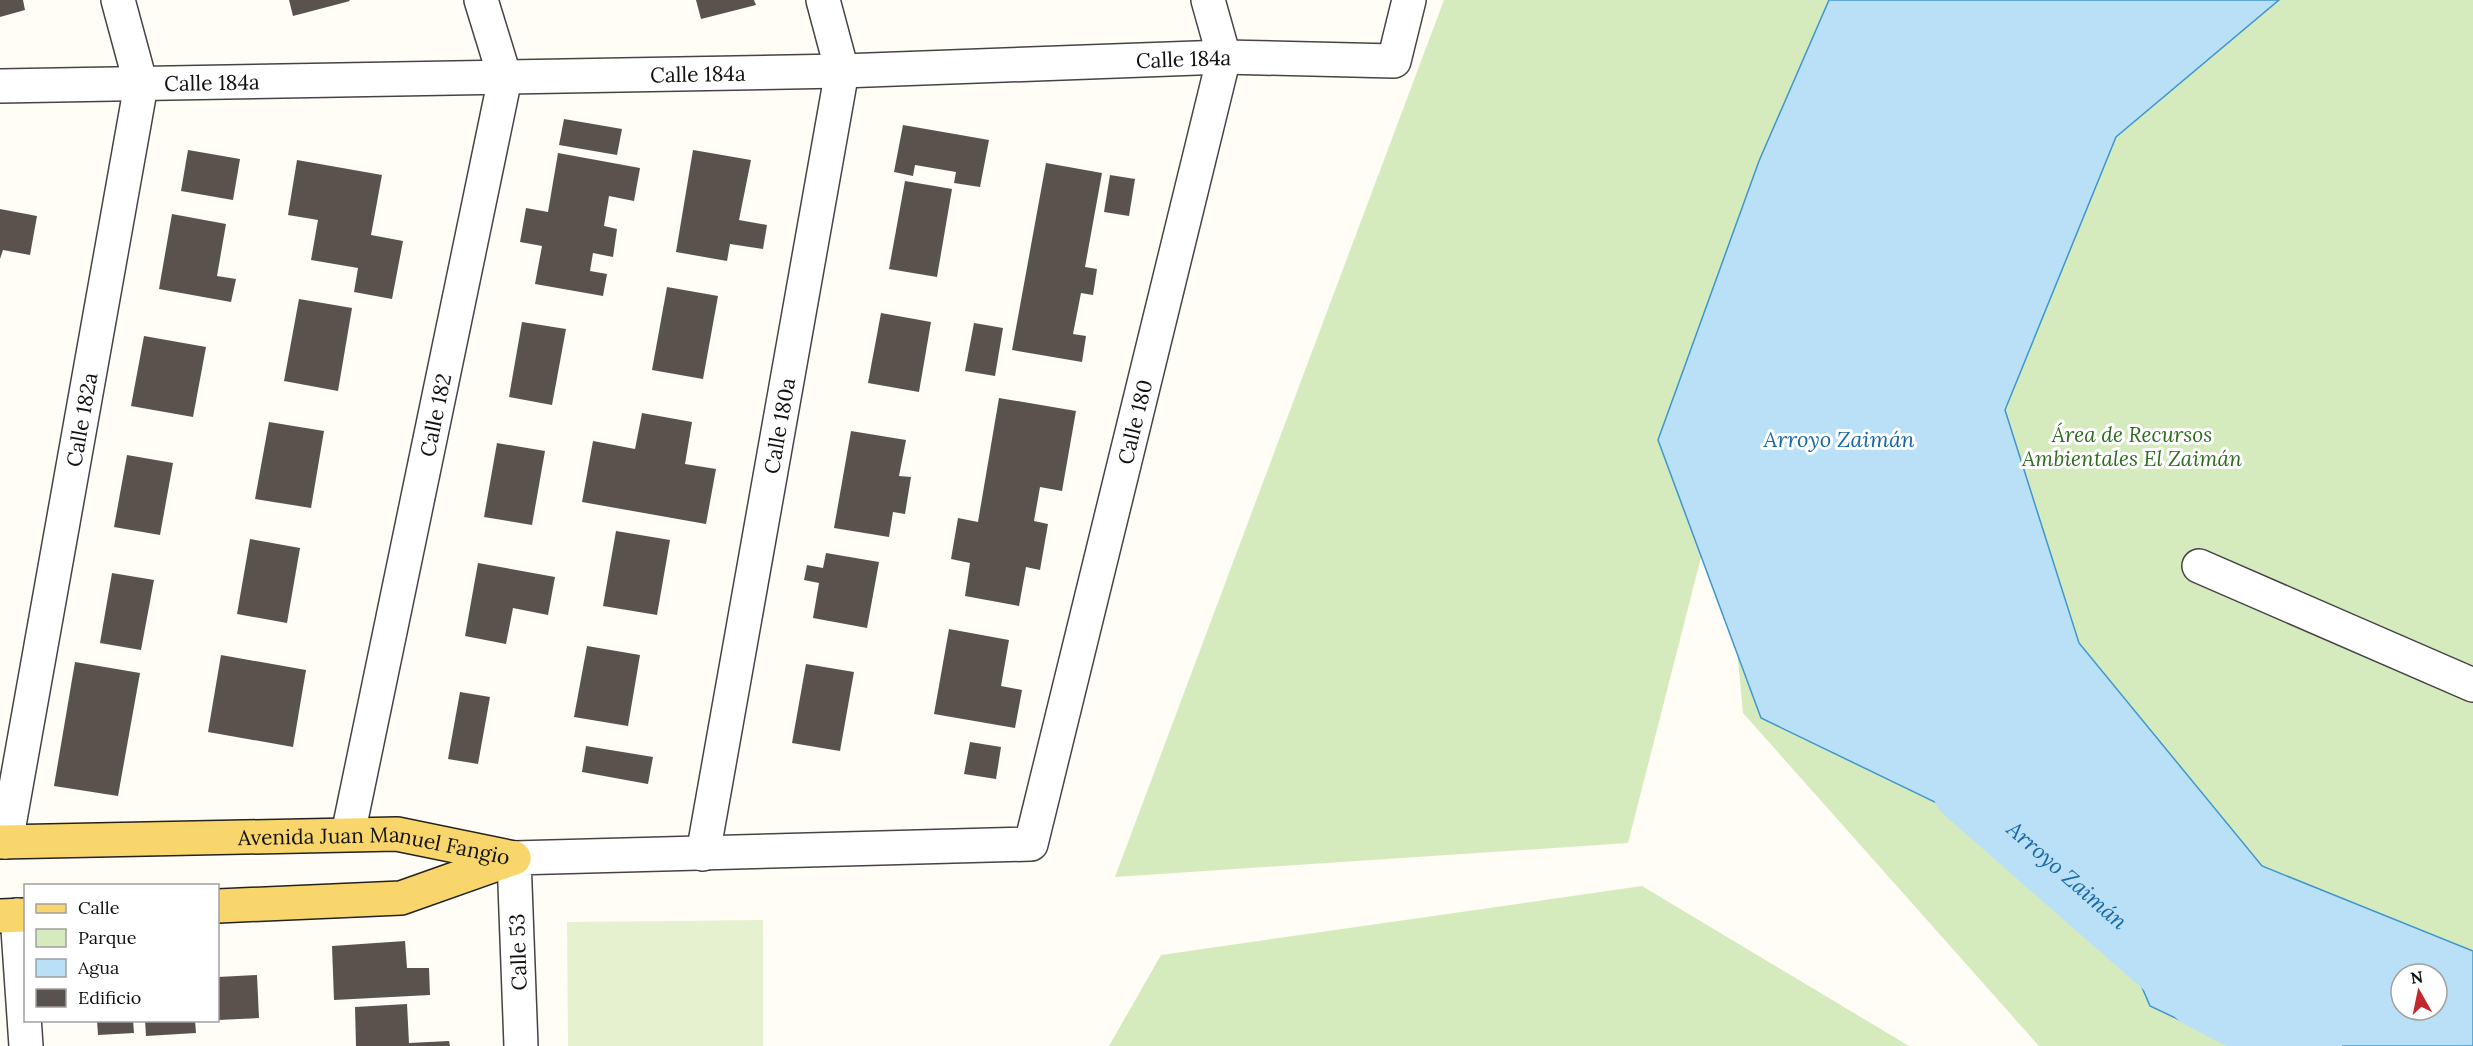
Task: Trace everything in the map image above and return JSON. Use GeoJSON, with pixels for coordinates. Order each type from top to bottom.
{"type":"FeatureCollection","features":[{"type":"Feature","properties":{"kind":"main road","name":"Avenida Juan Manuel Fangio"},"geometry":{"type":"LineString","coordinates":[[3,842],[397,834],[514,858]]}},
{"type":"Feature","properties":{"kind":"main road","name":"Avenida Juan Manuel Fangio"},"geometry":{"type":"LineString","coordinates":[[219,906],[401,898],[514,858]]}},
{"type":"Feature","properties":{"kind":"street","name":"Calle 182a"},"geometry":{"type":"LineString","coordinates":[[3,842],[141,85],[118,0]]}},
{"type":"Feature","properties":{"kind":"street","name":"Calle 182"},"geometry":{"type":"LineString","coordinates":[[348,834],[505,78],[481,0]]}},
{"type":"Feature","properties":{"kind":"street","name":"Calle 180a"},"geometry":{"type":"LineString","coordinates":[[703,854],[842,70],[823,0]]}},
{"type":"Feature","properties":{"kind":"street","name":"Calle 180"},"geometry":{"type":"LineString","coordinates":[[703,854],[1031,844],[1224,57],[1208,0]]}},
{"type":"Feature","properties":{"kind":"street","name":"Calle 184a"},"geometry":{"type":"LineString","coordinates":[[0,86],[505,78],[842,70],[1224,57],[1394,61],[1409,0]]}},
{"type":"Feature","properties":{"kind":"street"},"geometry":{"type":"LineString","coordinates":[[2199,566],[2473,685]]}},
{"type":"Feature","properties":{"kind":"street"},"geometry":{"type":"LineString","coordinates":[[514,858],[703,854]]}},
{"type":"Feature","properties":{"kind":"street","name":"Calle 53"},"geometry":{"type":"LineString","coordinates":[[514,858],[521,1046]]}},
{"type":"Feature","properties":{"kind":"street"},"geometry":{"type":"LineString","coordinates":[[14,916],[26,1046]]}},
{"type":"Feature","properties":{"kind":"green space","name":"Área de Recursos Ambientales El Zaimán"},"geometry":{"type":"Polygon","coordinates":[[[1444,0],[2473,0],[2473,1046],[2039,1046],[1743,713],[1721,479],[1628,843],[1115,877],[1444,0]]]}},
{"type":"Feature","properties":{"kind":"green space"},"geometry":{"type":"Polygon","coordinates":[[[1642,886],[1909,1046],[1109,1046],[1161,955],[1642,886]]]}},
{"type":"Feature","properties":{"kind":"green space"},"geometry":{"type":"Polygon","coordinates":[[[763,920],[763,1046],[568,1046],[567,922],[763,920]]]}},
{"type":"Feature","properties":{"kind":"water","name":"Arroyo Zaimán"},"geometry":{"type":"Polygon","coordinates":[[[1829,0],[2279,0],[2116,137],[2005,410],[2079,643],[2262,866],[2473,951],[2473,1046],[2235,1046],[2150,1006],[2096,880],[1761,718],[1658,440],[1759,161],[1829,0]]]}},
{"type":"Feature","properties":{"kind":"building"},"geometry":{"type":"Polygon","coordinates":[[[0,0],[23,0],[25,10],[0,17],[0,0]]]}},
{"type":"Feature","properties":{"kind":"building"},"geometry":{"type":"Polygon","coordinates":[[[289,0],[349,0],[350,1],[293,16],[289,0]]]}},
{"type":"Feature","properties":{"kind":"building"},"geometry":{"type":"Polygon","coordinates":[[[696,0],[754,0],[756,5],[701,19],[696,0]]]}},
{"type":"Feature","properties":{"kind":"building"},"geometry":{"type":"Polygon","coordinates":[[[564,119],[622,129],[617,155],[559,145],[564,119]]]}},
{"type":"Feature","properties":{"kind":"building"},"geometry":{"type":"Polygon","coordinates":[[[903,125],[989,140],[980,187],[954,183],[956,172],[915,165],[913,176],[894,172],[903,125]]]}},
{"type":"Feature","properties":{"kind":"building"},"geometry":{"type":"Polygon","coordinates":[[[188,150],[240,159],[233,200],[181,191],[188,150]]]}},
{"type":"Feature","properties":{"kind":"building"},"geometry":{"type":"Polygon","coordinates":[[[693,150],[751,160],[739,220],[767,225],[763,249],[730,244],[727,261],[676,252],[693,150]]]}},
{"type":"Feature","properties":{"kind":"building"},"geometry":{"type":"Polygon","coordinates":[[[558,153],[640,168],[634,201],[609,196],[604,226],[617,229],[613,257],[593,253],[590,271],[607,274],[603,296],[535,284],[542,246],[520,242],[526,208],[548,212],[558,153]]]}},
{"type":"Feature","properties":{"kind":"building"},"geometry":{"type":"Polygon","coordinates":[[[297,160],[382,175],[371,235],[403,241],[392,299],[354,292],[358,268],[311,260],[318,220],[288,215],[297,160]]]}},
{"type":"Feature","properties":{"kind":"building"},"geometry":{"type":"Polygon","coordinates":[[[1046,163],[1102,173],[1085,267],[1097,269],[1093,295],[1081,293],[1073,334],[1086,336],[1082,362],[1012,350],[1046,163]]]}},
{"type":"Feature","properties":{"kind":"building"},"geometry":{"type":"Polygon","coordinates":[[[1110,175],[1135,179],[1129,216],[1104,212],[1110,175]]]}},
{"type":"Feature","properties":{"kind":"building"},"geometry":{"type":"Polygon","coordinates":[[[905,181],[952,189],[937,277],[889,269],[905,181]]]}},
{"type":"Feature","properties":{"kind":"building"},"geometry":{"type":"Polygon","coordinates":[[[0,209],[37,216],[30,255],[3,250],[0,259],[0,209]]]}},
{"type":"Feature","properties":{"kind":"building"},"geometry":{"type":"Polygon","coordinates":[[[172,214],[226,224],[217,276],[236,279],[231,302],[159,289],[172,214]]]}},
{"type":"Feature","properties":{"kind":"building"},"geometry":{"type":"Polygon","coordinates":[[[667,287],[718,296],[703,379],[652,370],[667,287]]]}},
{"type":"Feature","properties":{"kind":"building"},"geometry":{"type":"Polygon","coordinates":[[[299,299],[352,308],[338,391],[284,381],[299,299]]]}},
{"type":"Feature","properties":{"kind":"building"},"geometry":{"type":"Polygon","coordinates":[[[881,313],[931,322],[919,392],[868,383],[881,313]]]}},
{"type":"Feature","properties":{"kind":"building"},"geometry":{"type":"Polygon","coordinates":[[[522,322],[566,329],[552,405],[509,397],[522,322]]]}},
{"type":"Feature","properties":{"kind":"building"},"geometry":{"type":"Polygon","coordinates":[[[974,323],[1003,328],[995,376],[965,371],[974,323]]]}},
{"type":"Feature","properties":{"kind":"building"},"geometry":{"type":"Polygon","coordinates":[[[144,336],[206,347],[193,417],[131,406],[144,336]]]}},
{"type":"Feature","properties":{"kind":"building"},"geometry":{"type":"Polygon","coordinates":[[[999,398],[1076,411],[1062,491],[1040,487],[1034,521],[1048,524],[1040,570],[1026,567],[1019,606],[965,596],[970,563],[951,559],[958,518],[978,522],[999,398]]]}},
{"type":"Feature","properties":{"kind":"building"},"geometry":{"type":"Polygon","coordinates":[[[642,413],[692,422],[685,464],[716,469],[706,524],[582,502],[593,441],[635,449],[642,413]]]}},
{"type":"Feature","properties":{"kind":"building"},"geometry":{"type":"Polygon","coordinates":[[[269,422],[324,431],[311,508],[255,499],[269,422]]]}},
{"type":"Feature","properties":{"kind":"building"},"geometry":{"type":"Polygon","coordinates":[[[851,431],[906,440],[899,476],[911,477],[905,514],[893,512],[889,537],[834,528],[851,431]]]}},
{"type":"Feature","properties":{"kind":"building"},"geometry":{"type":"Polygon","coordinates":[[[497,443],[545,451],[532,525],[484,517],[497,443]]]}},
{"type":"Feature","properties":{"kind":"building"},"geometry":{"type":"Polygon","coordinates":[[[127,455],[173,463],[160,535],[114,527],[127,455]]]}},
{"type":"Feature","properties":{"kind":"building"},"geometry":{"type":"Polygon","coordinates":[[[616,531],[670,540],[657,615],[603,606],[616,531]]]}},
{"type":"Feature","properties":{"kind":"building"},"geometry":{"type":"Polygon","coordinates":[[[250,539],[300,548],[287,623],[237,614],[250,539]]]}},
{"type":"Feature","properties":{"kind":"building"},"geometry":{"type":"Polygon","coordinates":[[[826,553],[879,562],[867,628],[813,618],[819,583],[804,580],[807,565],[823,568],[826,553]]]}},
{"type":"Feature","properties":{"kind":"building"},"geometry":{"type":"Polygon","coordinates":[[[478,563],[555,577],[548,615],[513,608],[506,644],[465,636],[478,563]]]}},
{"type":"Feature","properties":{"kind":"building"},"geometry":{"type":"Polygon","coordinates":[[[112,573],[154,580],[141,650],[100,643],[112,573]]]}},
{"type":"Feature","properties":{"kind":"building"},"geometry":{"type":"Polygon","coordinates":[[[949,629],[1009,640],[1001,686],[1022,690],[1015,728],[934,714],[949,629]]]}},
{"type":"Feature","properties":{"kind":"building"},"geometry":{"type":"Polygon","coordinates":[[[587,646],[640,655],[628,726],[574,717],[587,646]]]}},
{"type":"Feature","properties":{"kind":"building"},"geometry":{"type":"Polygon","coordinates":[[[221,655],[306,670],[293,747],[208,732],[221,655]]]}},
{"type":"Feature","properties":{"kind":"building"},"geometry":{"type":"Polygon","coordinates":[[[75,662],[140,673],[118,796],[54,786],[75,662]]]}},
{"type":"Feature","properties":{"kind":"building"},"geometry":{"type":"Polygon","coordinates":[[[806,664],[854,672],[840,751],[792,743],[806,664]]]}},
{"type":"Feature","properties":{"kind":"building"},"geometry":{"type":"Polygon","coordinates":[[[460,692],[490,697],[478,764],[448,759],[460,692]]]}},
{"type":"Feature","properties":{"kind":"building"},"geometry":{"type":"Polygon","coordinates":[[[970,742],[1001,747],[996,779],[964,774],[970,742]]]}},
{"type":"Feature","properties":{"kind":"building"},"geometry":{"type":"Polygon","coordinates":[[[586,746],[653,757],[648,784],[582,772],[586,746]]]}},
{"type":"Feature","properties":{"kind":"building"},"geometry":{"type":"Polygon","coordinates":[[[405,941],[407,968],[429,968],[430,995],[334,1000],[332,946],[405,941]]]}},
{"type":"Feature","properties":{"kind":"building"},"geometry":{"type":"Polygon","coordinates":[[[257,975],[259,1018],[219,1020],[219,977],[257,975]]]}},
{"type":"Feature","properties":{"kind":"building"},"geometry":{"type":"Polygon","coordinates":[[[407,1004],[409,1043],[449,1041],[450,1046],[356,1046],[355,1007],[407,1004]]]}},
{"type":"Feature","properties":{"kind":"building"},"geometry":{"type":"Polygon","coordinates":[[[97,1022],[133,1022],[134,1033],[98,1035],[97,1022]]]}},
{"type":"Feature","properties":{"kind":"building"},"geometry":{"type":"Polygon","coordinates":[[[145,1022],[195,1022],[196,1033],[146,1036],[145,1022]]]}},
{"type":"Feature","properties":{"kind":"waterway","name":"Arroyo Zaimán"},"geometry":{"type":"LineString","coordinates":[[1968,788],[2202,993],[2306,1046]]}}]}
